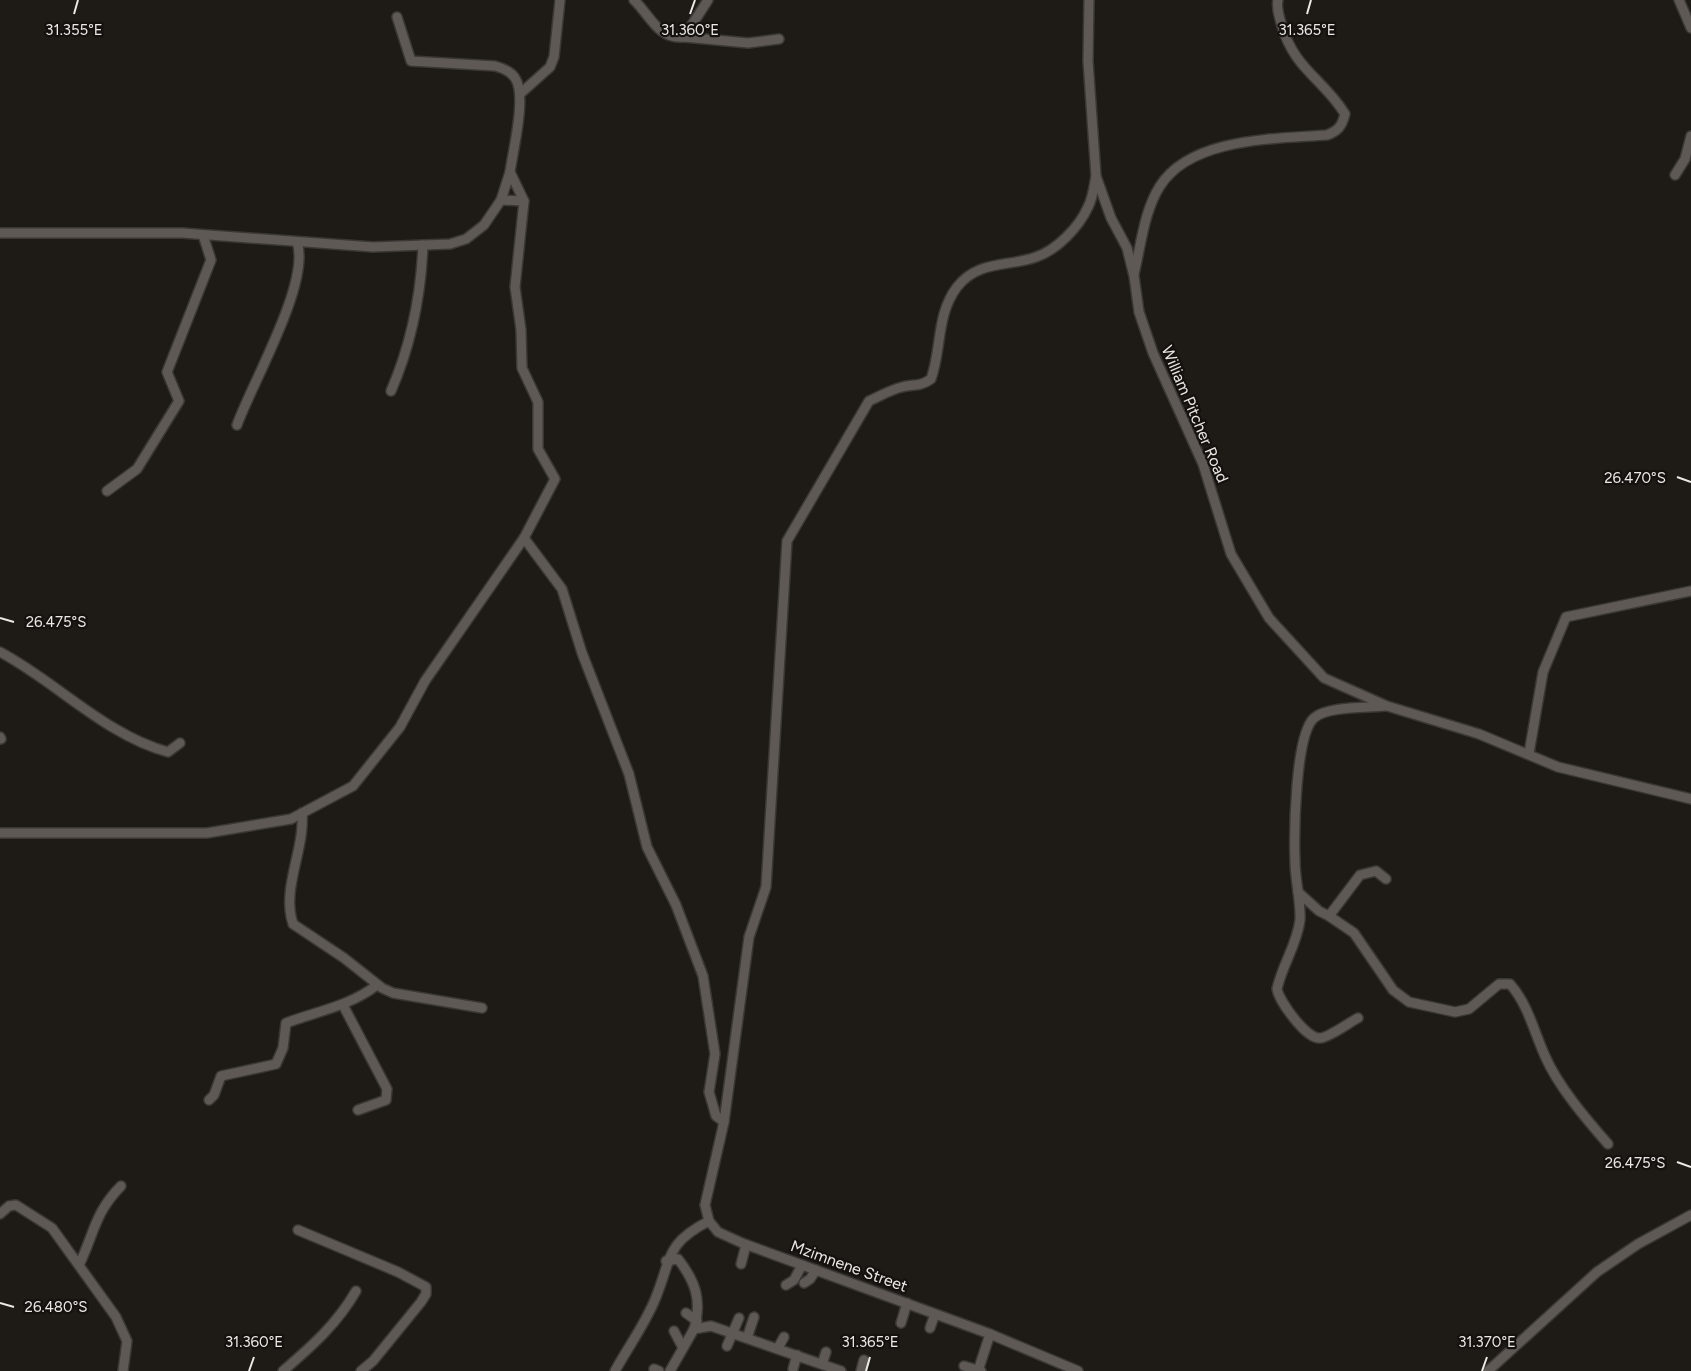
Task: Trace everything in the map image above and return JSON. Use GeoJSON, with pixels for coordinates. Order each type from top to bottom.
{"type":"FeatureCollection","features":[{"type":"Feature","properties":{"kind":"street"},"geometry":{"type":"LineString","coordinates":[[521,93],[550,67],[554,57],[560,0]]}},
{"type":"Feature","properties":{"kind":"street"},"geometry":{"type":"LineString","coordinates":[[634,0],[668,37],[748,43],[779,39]]}},
{"type":"Feature","properties":{"kind":"street"},"geometry":{"type":"LineString","coordinates":[[684,37],[708,0]]}},
{"type":"Feature","properties":{"kind":"street","name":"William Pitcher Road"},"geometry":{"type":"LineString","coordinates":[[1089,0],[1088,61],[1096,176],[1111,218],[1126,248],[1134,276],[1139,312],[1153,353],[1203,464],[1231,554],[1269,618],[1324,678],[1387,706],[1479,734],[1558,767],[1691,799]]}},
{"type":"Feature","properties":{"kind":"street"},"geometry":{"type":"LineString","coordinates":[[1134,276],[1146,218],[1161,185],[1178,167],[1218,147],[1242,142],[1327,135],[1336,131],[1343,123],[1345,114],[1299,63],[1284,34],[1276,6],[1278,0]]}},
{"type":"Feature","properties":{"kind":"street"},"geometry":{"type":"LineString","coordinates":[[1679,0],[1691,28]]}},
{"type":"Feature","properties":{"kind":"street"},"geometry":{"type":"LineString","coordinates":[[0,233],[203,235],[373,247],[450,244],[465,239],[484,225],[501,200],[510,172],[521,93],[515,77],[505,69],[411,61],[397,17]]}},
{"type":"Feature","properties":{"kind":"street"},"geometry":{"type":"LineString","coordinates":[[1675,175],[1685,159],[1691,136]]}},
{"type":"Feature","properties":{"kind":"street"},"geometry":{"type":"LineString","coordinates":[[0,833],[207,833],[291,819],[352,786],[400,727],[425,681],[524,538],[555,479],[538,450],[538,402],[522,368],[521,330],[515,286],[524,201],[510,172]]}},
{"type":"Feature","properties":{"kind":"street"},"geometry":{"type":"LineString","coordinates":[[615,1371],[656,1298],[666,1261],[686,1233],[709,1221],[705,1205],[724,1122],[749,937],[766,887],[787,540],[869,401],[889,391],[906,386],[915,387],[931,379],[945,306],[958,286],[974,271],[1037,257],[1054,247],[1080,222],[1090,205],[1096,176]]}},
{"type":"Feature","properties":{"kind":"street"},"geometry":{"type":"LineString","coordinates":[[501,200],[524,201]]}},
{"type":"Feature","properties":{"kind":"street"},"geometry":{"type":"LineString","coordinates":[[107,491],[137,469],[179,401],[167,372],[211,260],[203,235]]}},
{"type":"Feature","properties":{"kind":"street"},"geometry":{"type":"LineString","coordinates":[[237,425],[287,307],[300,257],[297,242]]}},
{"type":"Feature","properties":{"kind":"street"},"geometry":{"type":"LineString","coordinates":[[391,390],[399,373],[421,285],[423,245]]}},
{"type":"Feature","properties":{"kind":"street"},"geometry":{"type":"LineString","coordinates":[[524,538],[562,589],[582,653],[629,774],[647,847],[676,905],[703,976],[715,1054],[709,1092],[716,1116],[724,1122]]}},
{"type":"Feature","properties":{"kind":"street"},"geometry":{"type":"LineString","coordinates":[[1529,753],[1543,672],[1566,617],[1691,591]]}},
{"type":"Feature","properties":{"kind":"street"},"geometry":{"type":"LineString","coordinates":[[0,652],[24,664],[132,738],[168,752],[180,743]]}},
{"type":"Feature","properties":{"kind":"street"},"geometry":{"type":"LineString","coordinates":[[1358,1018],[1320,1038],[1306,1031],[1279,998],[1279,982],[1298,934],[1300,918],[1295,862],[1297,790],[1307,727],[1312,719],[1326,712],[1387,706]]}},
{"type":"Feature","properties":{"kind":"street"},"geometry":{"type":"LineString","coordinates":[[302,813],[303,829],[288,902],[293,924],[344,958],[377,985],[393,993],[482,1008]]}},
{"type":"Feature","properties":{"kind":"street"},"geometry":{"type":"LineString","coordinates":[[1329,916],[1360,875],[1376,871],[1386,879]]}},
{"type":"Feature","properties":{"kind":"street"},"geometry":{"type":"LineString","coordinates":[[1298,892],[1319,911],[1354,933],[1393,990],[1409,1002],[1455,1012],[1469,1009],[1499,984],[1510,984],[1527,1012],[1545,1058],[1581,1114],[1608,1144]]}},
{"type":"Feature","properties":{"kind":"street"},"geometry":{"type":"LineString","coordinates":[[209,1100],[214,1095],[221,1076],[276,1064],[283,1048],[286,1023],[343,1005],[377,985]]}},
{"type":"Feature","properties":{"kind":"street"},"geometry":{"type":"LineString","coordinates":[[343,1005],[387,1089],[386,1100],[358,1110]]}},
{"type":"Feature","properties":{"kind":"street"},"geometry":{"type":"LineString","coordinates":[[79,1265],[91,1239],[99,1212],[121,1186]]}},
{"type":"Feature","properties":{"kind":"street"},"geometry":{"type":"LineString","coordinates":[[0,1214],[9,1206],[16,1205],[52,1228],[116,1317],[127,1341],[124,1371]]}},
{"type":"Feature","properties":{"kind":"street"},"geometry":{"type":"LineString","coordinates":[[1488,1371],[1597,1272],[1638,1244],[1691,1215]]}},
{"type":"Feature","properties":{"kind":"street","name":"Mzimnene Street"},"geometry":{"type":"LineString","coordinates":[[709,1221],[718,1232],[746,1245],[990,1334],[1059,1367],[1078,1371]]}},
{"type":"Feature","properties":{"kind":"street"},"geometry":{"type":"LineString","coordinates":[[297,1230],[398,1272],[426,1287],[426,1294],[421,1302],[373,1360],[361,1371]]}},
{"type":"Feature","properties":{"kind":"street"},"geometry":{"type":"LineString","coordinates":[[741,1264],[746,1245]]}},
{"type":"Feature","properties":{"kind":"street"},"geometry":{"type":"LineString","coordinates":[[666,1261],[678,1259],[689,1274],[699,1303],[693,1340],[683,1348],[670,1371]]}},
{"type":"Feature","properties":{"kind":"street"},"geometry":{"type":"LineString","coordinates":[[786,1285],[794,1280],[802,1265]]}},
{"type":"Feature","properties":{"kind":"street"},"geometry":{"type":"LineString","coordinates":[[804,1283],[816,1270]]}},
{"type":"Feature","properties":{"kind":"street"},"geometry":{"type":"LineString","coordinates":[[283,1371],[323,1336],[343,1314],[356,1291]]}},
{"type":"Feature","properties":{"kind":"street"},"geometry":{"type":"LineString","coordinates":[[901,1323],[907,1303]]}},
{"type":"Feature","properties":{"kind":"street"},"geometry":{"type":"LineString","coordinates":[[686,1313],[696,1325],[711,1326],[733,1332],[841,1371]]}},
{"type":"Feature","properties":{"kind":"street"},"geometry":{"type":"LineString","coordinates":[[930,1328],[935,1314]]}},
{"type":"Feature","properties":{"kind":"street"},"geometry":{"type":"LineString","coordinates":[[747,1338],[754,1317]]}},
{"type":"Feature","properties":{"kind":"street"},"geometry":{"type":"LineString","coordinates":[[727,1346],[739,1318]]}},
{"type":"Feature","properties":{"kind":"street"},"geometry":{"type":"LineString","coordinates":[[674,1331],[683,1348]]}},
{"type":"Feature","properties":{"kind":"street"},"geometry":{"type":"LineString","coordinates":[[964,1366],[979,1371],[990,1334]]}},
{"type":"Feature","properties":{"kind":"street"},"geometry":{"type":"LineString","coordinates":[[778,1348],[784,1337]]}},
{"type":"Feature","properties":{"kind":"street"},"geometry":{"type":"LineString","coordinates":[[822,1364],[826,1352]]}},
{"type":"Feature","properties":{"kind":"street"},"geometry":{"type":"LineString","coordinates":[[793,1369],[797,1355]]}},
{"type":"Feature","properties":{"kind":"street"},"geometry":{"type":"LineString","coordinates":[[861,1371],[864,1360]]}}]}
